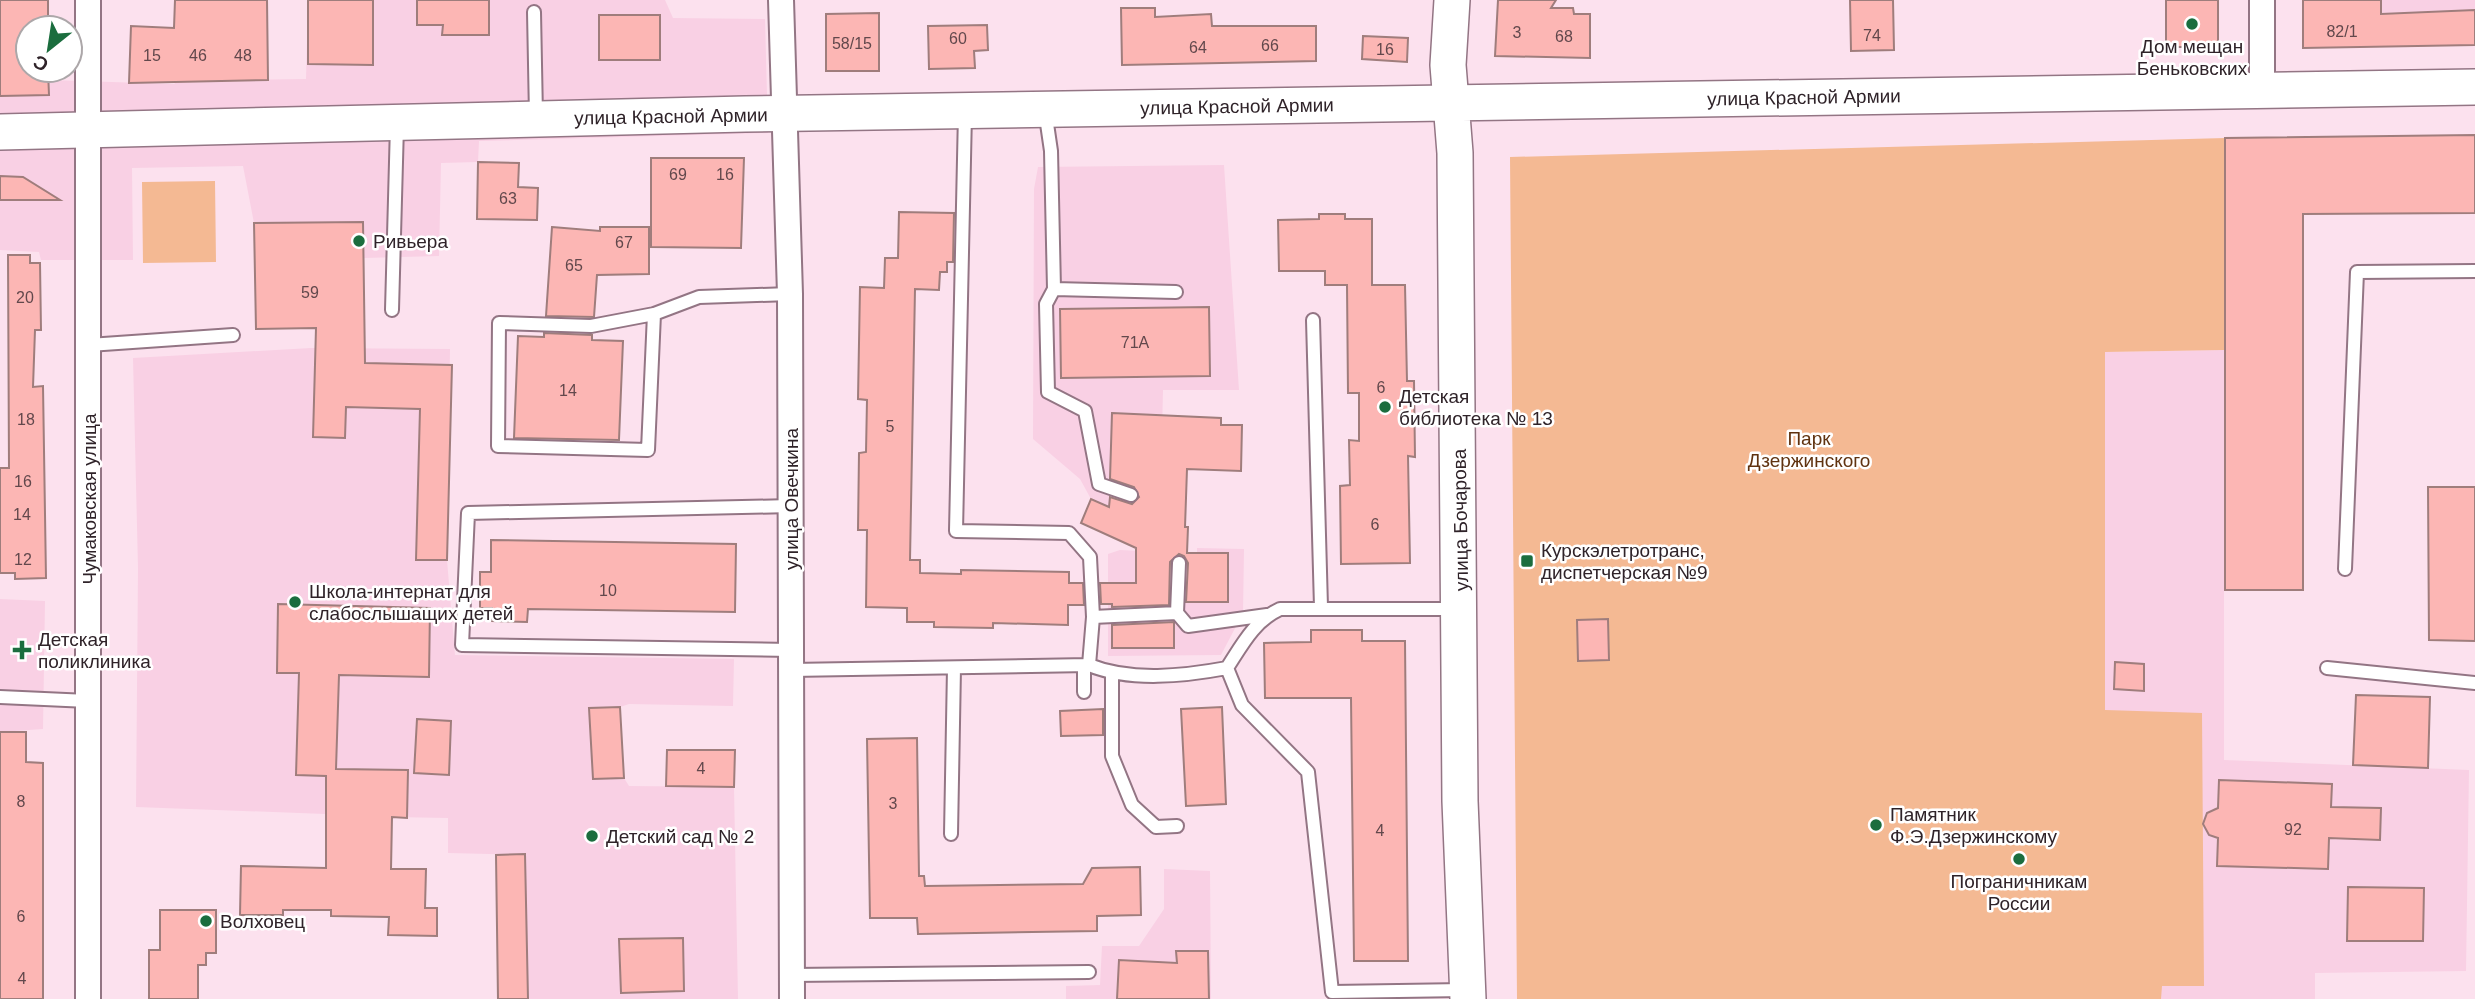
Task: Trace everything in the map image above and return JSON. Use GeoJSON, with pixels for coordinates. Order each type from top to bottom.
{"type":"FeatureCollection","features":[{"type":"Feature","properties":{"kind":"main road","name":"улица Бочарова"},"geometry":{"type":"LineString","coordinates":[[1452,0],[1448,65],[1455,153],[1461,610],[1460,801],[1468,994]]}},
{"type":"Feature","properties":{"kind":"main road","name":"улица Красной Армии"},"geometry":{"type":"LineString","coordinates":[[0,132],[784,113],[2262,88],[2475,87]]}},
{"type":"Feature","properties":{"kind":"street","name":"Чумаковская улица"},"geometry":{"type":"LineString","coordinates":[[88,0],[88,999]]}},
{"type":"Feature","properties":{"kind":"street","name":"улица Овечкина"},"geometry":{"type":"LineString","coordinates":[[781,0],[790,294],[792,987]]}},
{"type":"Feature","properties":{"kind":"street"},"geometry":{"type":"LineString","coordinates":[[2262,0],[2262,88]]}},
{"type":"Feature","properties":{"kind":"lane"},"geometry":{"type":"LineString","coordinates":[[534,12],[537,119]]}},
{"type":"Feature","properties":{"kind":"lane"},"geometry":{"type":"LineString","coordinates":[[1045,110],[1051,151],[1054,289],[1046,304],[1048,392],[1084,411],[1099,484],[1131,495]]}},
{"type":"Feature","properties":{"kind":"lane"},"geometry":{"type":"LineString","coordinates":[[965,111],[956,531],[1069,533],[1090,557],[1093,617],[1084,692]]}},
{"type":"Feature","properties":{"kind":"lane"},"geometry":{"type":"LineString","coordinates":[[393,310],[397,122]]}},
{"type":"Feature","properties":{"kind":"lane"},"geometry":{"type":"LineString","coordinates":[[2345,569],[2357,272],[2475,271]]}},
{"type":"Feature","properties":{"kind":"lane"},"geometry":{"type":"LineString","coordinates":[[1054,289],[1176,292]]}},
{"type":"Feature","properties":{"kind":"lane"},"geometry":{"type":"LineString","coordinates":[[654,314],[648,450],[498,446],[499,323],[591,326],[654,314],[699,297],[790,294]]}},
{"type":"Feature","properties":{"kind":"lane"},"geometry":{"type":"LineString","coordinates":[[1313,320],[1321,607]]}},
{"type":"Feature","properties":{"kind":"lane"},"geometry":{"type":"LineString","coordinates":[[89,345],[233,335]]}},
{"type":"Feature","properties":{"kind":"lane"},"geometry":{"type":"LineString","coordinates":[[791,506],[468,513],[462,645],[954,668],[1086,665],[1112,674],[1195,674],[1227,668],[1249,634],[1267,615]]}},
{"type":"Feature","properties":{"kind":"lane"},"geometry":{"type":"LineString","coordinates":[[1179,563],[1177,613],[1188,626],[1267,615],[1280,610],[1321,607],[1461,610]]}},
{"type":"Feature","properties":{"kind":"lane"},"geometry":{"type":"LineString","coordinates":[[1093,617],[1177,613]]}},
{"type":"Feature","properties":{"kind":"lane"},"geometry":{"type":"LineString","coordinates":[[951,834],[954,668]]}},
{"type":"Feature","properties":{"kind":"lane"},"geometry":{"type":"LineString","coordinates":[[1227,668],[1242,705],[1308,772],[1332,992],[1468,994]]}},
{"type":"Feature","properties":{"kind":"lane"},"geometry":{"type":"LineString","coordinates":[[2327,668],[2475,684]]}},
{"type":"Feature","properties":{"kind":"lane"},"geometry":{"type":"LineString","coordinates":[[1112,674],[1112,756],[1132,805],[1156,827],[1177,826]]}},
{"type":"Feature","properties":{"kind":"lane"},"geometry":{"type":"LineString","coordinates":[[0,698],[88,701]]}},
{"type":"Feature","properties":{"kind":"lane"},"geometry":{"type":"LineString","coordinates":[[792,987],[1089,972]]}},
{"type":"Feature","properties":{"kind":"shaded area"},"geometry":{"type":"Polygon","coordinates":[[[0,0],[48,0],[48,14],[14,14],[14,84],[84,84],[84,81],[174,84],[178,81],[306,79],[308,0],[665,0],[673,18],[765,19],[768,133],[479,141],[478,162],[441,163],[439,256],[364,258],[362,222],[254,223],[243,166],[132,168],[133,260],[41,260],[39,252],[0,250],[0,0]]]}},
{"type":"Feature","properties":{"kind":"shaded area"},"geometry":{"type":"Polygon","coordinates":[[[2303,0],[2475,0],[2475,45],[2303,48],[2303,0]]]}},
{"type":"Feature","properties":{"kind":"shaded area"},"geometry":{"type":"Polygon","coordinates":[[[1224,165],[1239,390],[1163,390],[1161,476],[1147,547],[1134,548],[1133,540],[1091,499],[1080,479],[1033,439],[1034,189],[1038,167],[1224,165]]]}},
{"type":"Feature","properties":{"kind":"shaded area","name":"Школа-интернат для слабослышащих детей"},"geometry":{"type":"Polygon","coordinates":[[[311,348],[450,349],[447,560],[455,655],[734,659],[733,706],[629,704],[620,707],[624,778],[629,786],[734,787],[738,999],[528,999],[525,855],[448,853],[448,818],[392,817],[391,831],[326,829],[325,814],[136,807],[138,568],[133,358],[311,348]]]}},
{"type":"Feature","properties":{"kind":"shaded area"},"geometry":{"type":"Polygon","coordinates":[[[2224,350],[2224,760],[2469,770],[2466,971],[2315,973],[2315,999],[2161,999],[2161,986],[2203,986],[2105,710],[2105,352],[2224,350]]]}},
{"type":"Feature","properties":{"kind":"shaded area"},"geometry":{"type":"Polygon","coordinates":[[[1197,548],[1244,549],[1243,613],[1221,655],[1108,656],[1108,554],[1120,550],[1197,554],[1197,548]]]}},
{"type":"Feature","properties":{"kind":"shaded area","name":"Детская поликлиника"},"geometry":{"type":"Polygon","coordinates":[[[0,599],[45,601],[43,729],[0,732],[0,599]]]}},
{"type":"Feature","properties":{"kind":"shaded area"},"geometry":{"type":"Polygon","coordinates":[[[1164,869],[1210,871],[1211,999],[1066,999],[1066,986],[1100,985],[1102,946],[1139,946],[1164,909],[1164,869]]]}},
{"type":"Feature","properties":{"kind":"green space","name":"Парк Дзержинского"},"geometry":{"type":"Polygon","coordinates":[[[2225,138],[2224,350],[2105,352],[2105,710],[2202,713],[2204,986],[2162,986],[2161,999],[1517,999],[1510,157],[2225,138]]]}},
{"type":"Feature","properties":{"kind":"green space"},"geometry":{"type":"Polygon","coordinates":[[[215,181],[216,262],[143,263],[142,182],[215,181]]]}},
{"type":"Feature","properties":{"kind":"building"},"geometry":{"type":"Polygon","coordinates":[[[0,0],[48,0],[48,14],[14,14],[14,84],[49,84],[49,95],[0,96],[0,0]]]}},
{"type":"Feature","properties":{"kind":"building"},"geometry":{"type":"Polygon","coordinates":[[[175,0],[267,0],[268,80],[129,83],[131,26],[174,28],[175,0]]]}},
{"type":"Feature","properties":{"kind":"building"},"geometry":{"type":"Polygon","coordinates":[[[308,0],[373,0],[373,65],[308,64],[308,0]]]}},
{"type":"Feature","properties":{"kind":"building"},"geometry":{"type":"Polygon","coordinates":[[[417,0],[489,0],[489,35],[442,35],[443,25],[417,25],[417,0]]]}},
{"type":"Feature","properties":{"kind":"building"},"geometry":{"type":"Polygon","coordinates":[[[1498,0],[1556,0],[1551,8],[1573,8],[1574,14],[1590,14],[1590,58],[1495,56],[1498,0]]]}},
{"type":"Feature","properties":{"kind":"building"},"geometry":{"type":"Polygon","coordinates":[[[1850,0],[1893,0],[1894,50],[1851,51],[1850,0]]]}},
{"type":"Feature","properties":{"kind":"building","name":"Дом мещан Беньковских"},"geometry":{"type":"Polygon","coordinates":[[[2166,0],[2218,0],[2218,47],[2166,47],[2166,0]]]}},
{"type":"Feature","properties":{"kind":"building"},"geometry":{"type":"Polygon","coordinates":[[[2303,0],[2381,0],[2381,14],[2475,10],[2475,45],[2303,48],[2303,0]]]}},
{"type":"Feature","properties":{"kind":"building"},"geometry":{"type":"Polygon","coordinates":[[[1121,8],[1155,8],[1155,17],[1211,14],[1212,26],[1316,26],[1316,61],[1122,65],[1121,8]]]}},
{"type":"Feature","properties":{"kind":"building"},"geometry":{"type":"Polygon","coordinates":[[[879,13],[879,71],[826,71],[826,14],[879,13]]]}},
{"type":"Feature","properties":{"kind":"building"},"geometry":{"type":"Polygon","coordinates":[[[599,15],[660,15],[660,60],[599,60],[599,15]]]}},
{"type":"Feature","properties":{"kind":"building"},"geometry":{"type":"Polygon","coordinates":[[[987,25],[988,50],[974,51],[975,68],[929,69],[928,26],[987,25]]]}},
{"type":"Feature","properties":{"kind":"building"},"geometry":{"type":"Polygon","coordinates":[[[1363,36],[1408,38],[1407,62],[1362,59],[1363,36]]]}},
{"type":"Feature","properties":{"kind":"building"},"geometry":{"type":"Polygon","coordinates":[[[2475,135],[2475,213],[2303,214],[2303,590],[2225,590],[2225,138],[2475,135]]]}},
{"type":"Feature","properties":{"kind":"building"},"geometry":{"type":"Polygon","coordinates":[[[651,158],[744,158],[741,248],[651,247],[651,158]]]}},
{"type":"Feature","properties":{"kind":"building"},"geometry":{"type":"Polygon","coordinates":[[[478,162],[519,163],[518,187],[538,188],[537,220],[477,219],[478,162]]]}},
{"type":"Feature","properties":{"kind":"building"},"geometry":{"type":"Polygon","coordinates":[[[0,176],[23,177],[60,200],[0,200],[0,176]]]}},
{"type":"Feature","properties":{"kind":"building"},"geometry":{"type":"Polygon","coordinates":[[[899,212],[954,213],[953,262],[947,262],[947,272],[940,272],[939,290],[915,289],[910,560],[920,560],[920,573],[961,574],[961,570],[1069,572],[1069,583],[1083,583],[1084,605],[1068,605],[1068,625],[993,623],[993,628],[934,627],[934,622],[907,622],[907,608],[866,607],[867,530],[858,530],[859,453],[866,452],[867,400],[858,399],[860,287],[884,288],[885,258],[898,258],[899,212]]]}},
{"type":"Feature","properties":{"kind":"building"},"geometry":{"type":"Polygon","coordinates":[[[1319,214],[1345,214],[1345,219],[1372,219],[1372,285],[1405,285],[1407,381],[1414,381],[1415,457],[1408,456],[1410,563],[1341,564],[1340,486],[1350,485],[1349,440],[1359,441],[1359,393],[1348,393],[1347,285],[1325,285],[1325,271],[1279,271],[1278,220],[1319,219],[1319,214]]]}},
{"type":"Feature","properties":{"kind":"building"},"geometry":{"type":"Polygon","coordinates":[[[363,222],[365,363],[452,365],[447,560],[416,560],[420,409],[346,407],[345,438],[313,437],[316,328],[256,329],[254,223],[363,222]]]}},
{"type":"Feature","properties":{"kind":"building"},"geometry":{"type":"Polygon","coordinates":[[[552,227],[600,231],[600,227],[649,227],[649,274],[597,275],[594,317],[546,316],[552,227]]]}},
{"type":"Feature","properties":{"kind":"building"},"geometry":{"type":"Polygon","coordinates":[[[8,255],[30,255],[30,263],[40,263],[41,330],[35,330],[33,387],[43,386],[46,578],[15,579],[15,573],[0,573],[0,468],[9,468],[8,255]]]}},
{"type":"Feature","properties":{"kind":"building"},"geometry":{"type":"Polygon","coordinates":[[[1209,307],[1210,376],[1061,378],[1060,309],[1209,307]]]}},
{"type":"Feature","properties":{"kind":"building"},"geometry":{"type":"Polygon","coordinates":[[[544,333],[592,335],[592,340],[623,341],[619,440],[514,438],[518,336],[544,337],[544,333]]]}},
{"type":"Feature","properties":{"kind":"building"},"geometry":{"type":"Polygon","coordinates":[[[1112,413],[1221,418],[1221,425],[1242,425],[1241,471],[1187,469],[1187,553],[1228,553],[1228,602],[1186,602],[1188,563],[1184,556],[1179,554],[1170,562],[1169,605],[1112,607],[1112,604],[1101,604],[1100,583],[1136,583],[1136,548],[1081,523],[1091,499],[1109,507],[1110,497],[1132,504],[1139,497],[1134,487],[1110,479],[1112,413]]]}},
{"type":"Feature","properties":{"kind":"building"},"geometry":{"type":"Polygon","coordinates":[[[2428,487],[2475,487],[2475,641],[2429,640],[2428,487]]]}},
{"type":"Feature","properties":{"kind":"building"},"geometry":{"type":"Polygon","coordinates":[[[491,540],[736,544],[735,612],[528,609],[527,622],[492,621],[492,608],[480,608],[480,572],[491,572],[491,540]]]}},
{"type":"Feature","properties":{"kind":"building"},"geometry":{"type":"Polygon","coordinates":[[[278,604],[430,608],[429,677],[339,675],[336,769],[408,770],[407,818],[392,817],[391,869],[426,869],[425,908],[437,908],[437,936],[388,935],[389,917],[331,916],[331,910],[283,910],[283,915],[240,915],[241,866],[326,868],[326,776],[296,775],[299,673],[277,673],[278,604]]]}},
{"type":"Feature","properties":{"kind":"building"},"geometry":{"type":"Polygon","coordinates":[[[1608,619],[1609,660],[1578,661],[1577,620],[1608,619]]]}},
{"type":"Feature","properties":{"kind":"building"},"geometry":{"type":"Polygon","coordinates":[[[1174,622],[1174,648],[1112,648],[1112,625],[1174,622]]]}},
{"type":"Feature","properties":{"kind":"building"},"geometry":{"type":"Polygon","coordinates":[[[1311,630],[1362,630],[1362,641],[1405,641],[1408,961],[1354,961],[1351,698],[1265,698],[1264,643],[1311,642],[1311,630]]]}},
{"type":"Feature","properties":{"kind":"building"},"geometry":{"type":"Polygon","coordinates":[[[2115,662],[2144,664],[2144,691],[2114,689],[2115,662]]]}},
{"type":"Feature","properties":{"kind":"building"},"geometry":{"type":"Polygon","coordinates":[[[2356,695],[2430,697],[2428,768],[2353,765],[2356,695]]]}},
{"type":"Feature","properties":{"kind":"building"},"geometry":{"type":"Polygon","coordinates":[[[620,707],[624,778],[593,779],[589,708],[620,707]]]}},
{"type":"Feature","properties":{"kind":"building"},"geometry":{"type":"Polygon","coordinates":[[[1222,707],[1226,804],[1186,806],[1181,709],[1222,707]]]}},
{"type":"Feature","properties":{"kind":"building"},"geometry":{"type":"Polygon","coordinates":[[[1103,709],[1103,735],[1061,736],[1060,711],[1103,709]]]}},
{"type":"Feature","properties":{"kind":"building"},"geometry":{"type":"Polygon","coordinates":[[[417,719],[451,721],[449,775],[414,773],[417,719]]]}},
{"type":"Feature","properties":{"kind":"building"},"geometry":{"type":"Polygon","coordinates":[[[0,732],[26,732],[26,762],[43,763],[43,999],[0,999],[0,732]]]}},
{"type":"Feature","properties":{"kind":"building"},"geometry":{"type":"Polygon","coordinates":[[[917,738],[919,876],[924,876],[925,886],[1083,884],[1092,868],[1140,867],[1141,915],[1097,916],[1097,931],[918,934],[917,918],[870,918],[867,739],[917,738]]]}},
{"type":"Feature","properties":{"kind":"building"},"geometry":{"type":"Polygon","coordinates":[[[667,750],[735,750],[734,787],[666,786],[667,750]]]}},
{"type":"Feature","properties":{"kind":"building"},"geometry":{"type":"Polygon","coordinates":[[[2219,780],[2332,784],[2331,807],[2381,808],[2380,840],[2329,838],[2328,869],[2217,866],[2218,838],[2209,835],[2203,824],[2207,813],[2218,808],[2219,780]]]}},
{"type":"Feature","properties":{"kind":"building"},"geometry":{"type":"Polygon","coordinates":[[[525,854],[528,999],[498,999],[496,855],[525,854]]]}},
{"type":"Feature","properties":{"kind":"building"},"geometry":{"type":"Polygon","coordinates":[[[2348,887],[2424,888],[2423,941],[2347,941],[2348,887]]]}},
{"type":"Feature","properties":{"kind":"building"},"geometry":{"type":"Polygon","coordinates":[[[160,910],[216,910],[216,953],[206,953],[206,965],[198,965],[198,999],[149,999],[149,950],[160,950],[160,910]]]}},
{"type":"Feature","properties":{"kind":"building"},"geometry":{"type":"Polygon","coordinates":[[[683,938],[684,991],[621,993],[619,939],[683,938]]]}},
{"type":"Feature","properties":{"kind":"building"},"geometry":{"type":"Polygon","coordinates":[[[1176,951],[1208,951],[1209,999],[1117,999],[1119,960],[1177,963],[1176,951]]]}},
{"type":"Feature","properties":{"kind":"place","name":"Дом мещан Беньковских"},"geometry":{"type":"Point","coordinates":[2192,24]}},
{"type":"Feature","properties":{"kind":"place","name":"Ривьера"},"geometry":{"type":"Point","coordinates":[359,241]}},
{"type":"Feature","properties":{"kind":"place","name":"Детская библиотека № 13"},"geometry":{"type":"Point","coordinates":[1385,407]}},
{"type":"Feature","properties":{"kind":"place","name":"Курскэлетротранс, диспетчерская №9"},"geometry":{"type":"Point","coordinates":[1527,561]}},
{"type":"Feature","properties":{"kind":"place","name":"Школа-интернат для слабослышащих детей"},"geometry":{"type":"Point","coordinates":[295,602]}},
{"type":"Feature","properties":{"kind":"place","name":"Детская поликлиника"},"geometry":{"type":"Point","coordinates":[22,650]}},
{"type":"Feature","properties":{"kind":"place","name":"Памятник Ф.Э.Дзержинскому"},"geometry":{"type":"Point","coordinates":[1876,825]}},
{"type":"Feature","properties":{"kind":"place","name":"Детский сад № 2"},"geometry":{"type":"Point","coordinates":[592,836]}},
{"type":"Feature","properties":{"kind":"place","name":"Пограничникам России"},"geometry":{"type":"Point","coordinates":[2019,859]}},
{"type":"Feature","properties":{"kind":"place","name":"Волховец"},"geometry":{"type":"Point","coordinates":[206,921]}}]}
